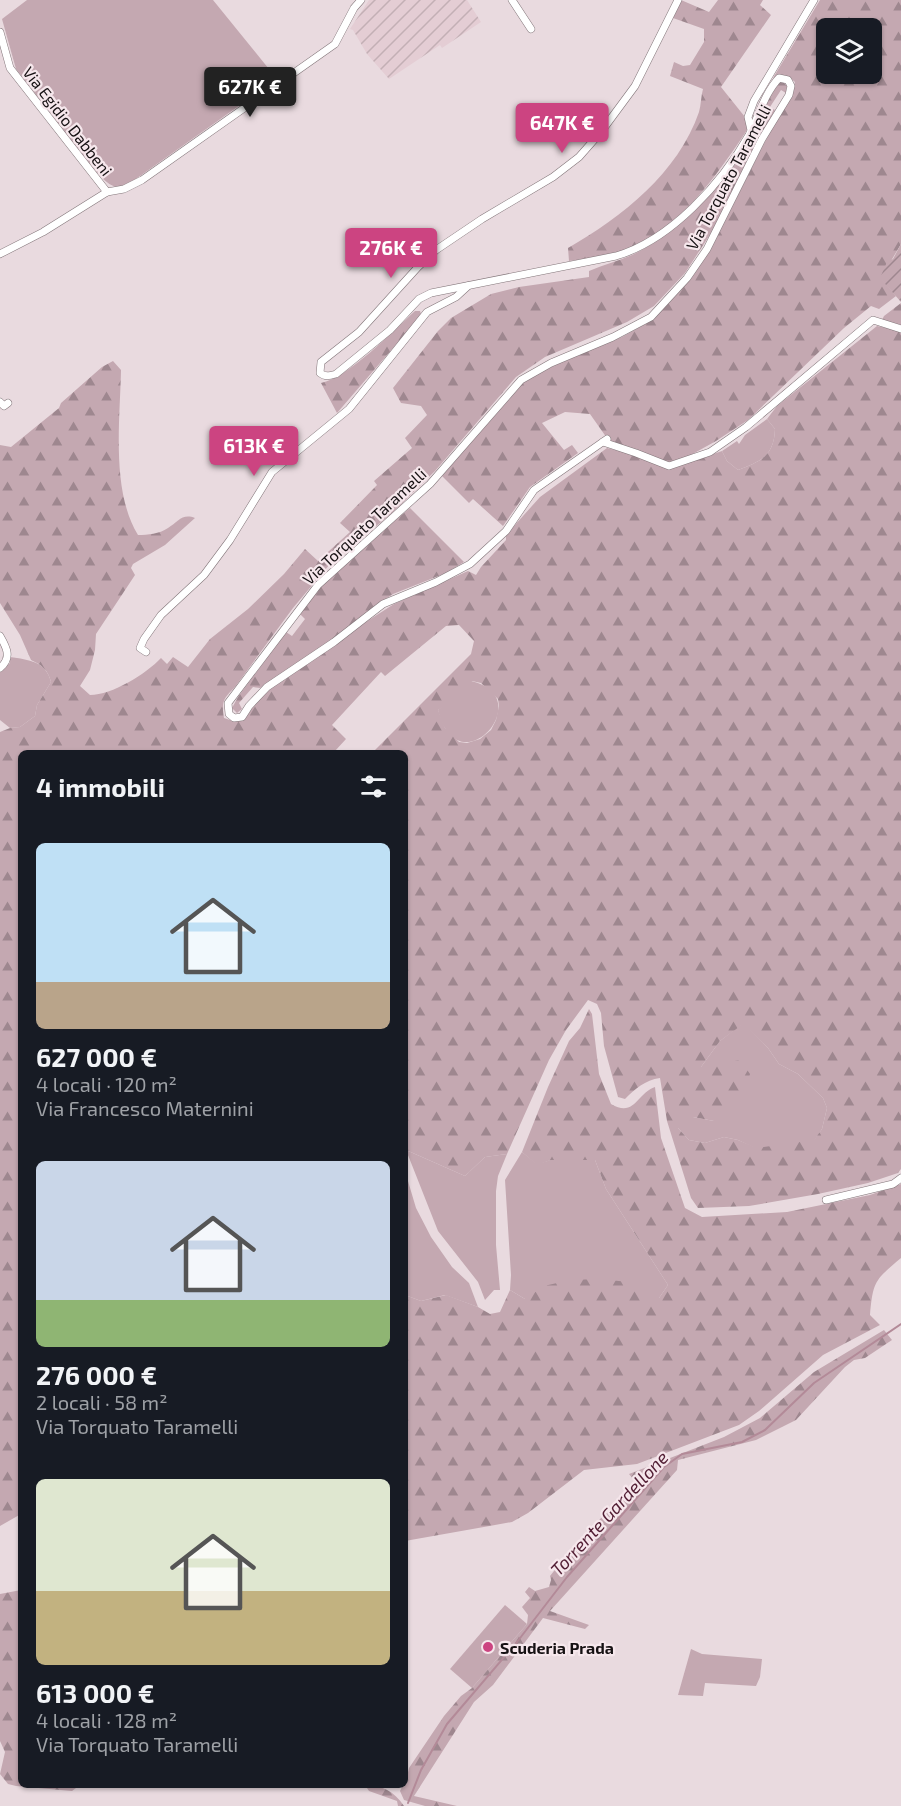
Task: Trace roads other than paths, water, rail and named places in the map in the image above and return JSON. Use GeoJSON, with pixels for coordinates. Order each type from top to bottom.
{"type":"FeatureCollection","features":[{"type":"Feature","properties":{"kind":"street"},"geometry":{"type":"LineString","coordinates":[[0,254],[43,232],[107,192],[124,189],[142,180],[335,44],[354,8],[361,0]]}},
{"type":"Feature","properties":{"kind":"street"},"geometry":{"type":"LineString","coordinates":[[512,0],[531,29]]}},
{"type":"Feature","properties":{"kind":"street"},"geometry":{"type":"LineString","coordinates":[[427,312],[419,298],[390,330],[336,374],[330,376],[320,372],[321,362],[358,332],[436,250],[482,219],[553,177],[579,157],[635,86],[678,0]]}},
{"type":"Feature","properties":{"kind":"street","name":"Via Torquato Taramelli"},"geometry":{"type":"LineString","coordinates":[[752,130],[748,117],[754,100],[814,0]]}},
{"type":"Feature","properties":{"kind":"street","name":"Via Egidio Dabbeni"},"geometry":{"type":"LineString","coordinates":[[0,32],[10,68],[107,192]]}},
{"type":"Feature","properties":{"kind":"street","name":"Via Torquato Taramelli"},"geometry":{"type":"LineString","coordinates":[[419,298],[431,293],[629,252],[667,229],[691,210],[728,167],[752,130],[773,85],[779,78],[788,80],[791,86],[789,95],[762,139],[707,249],[687,278],[651,317],[613,337],[551,363],[521,380],[429,484],[318,585],[228,703],[229,714],[234,718],[242,717],[267,687],[334,642],[383,604],[436,582],[470,564],[506,531],[534,490],[605,441],[669,466],[710,452],[746,427],[873,320],[901,329]]}},
{"type":"Feature","properties":{"kind":"street","name":"Via Torquato Taramelli"},"geometry":{"type":"LineString","coordinates":[[146,652],[140,648],[144,639],[161,615],[204,575],[230,540],[272,472],[349,409],[427,312],[456,297],[470,285]]}},
{"type":"Feature","properties":{"kind":"street"},"geometry":{"type":"LineString","coordinates":[[0,636],[8,652],[8,660],[0,668]]}},
{"type":"Feature","properties":{"kind":"street"},"geometry":{"type":"LineString","coordinates":[[825,1200],[893,1184],[901,1178]]}},
{"type":"Feature","properties":{"kind":"waterway","name":"Torrente Gardellone"},"geometry":{"type":"LineString","coordinates":[[408,1803],[421,1770],[447,1724],[517,1642],[567,1577],[664,1467],[682,1454],[742,1442],[765,1430],[814,1383],[901,1324]]}},
{"type":"Feature","properties":{"kind":"place","name":"Scuderia Prada"},"geometry":{"type":"Point","coordinates":[488,1647]}}]}
